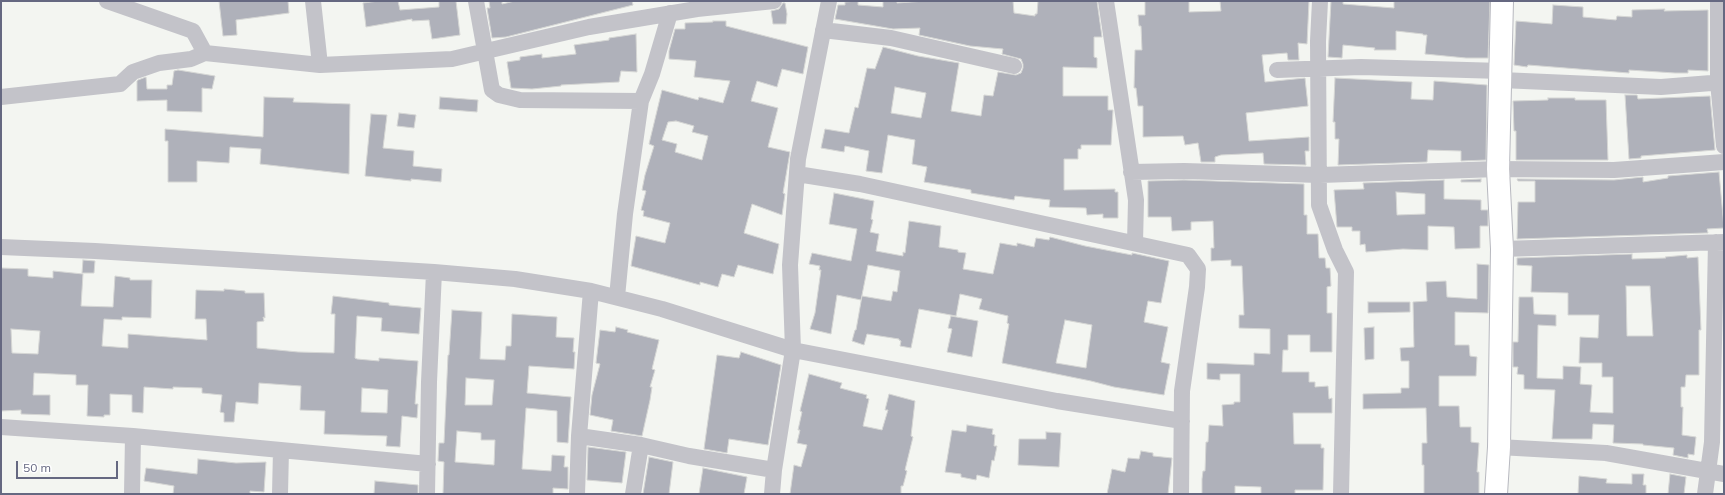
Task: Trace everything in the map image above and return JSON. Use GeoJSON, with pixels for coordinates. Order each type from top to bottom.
{"type":"FeatureCollection","features":[{"type":"Feature","properties":{"kind":"main road"},"geometry":{"type":"LineString","coordinates":[[1496,494],[1499,447],[1502,249],[1498,170],[1502,1]]}},
{"type":"Feature","properties":{"kind":"street"},"geometry":{"type":"LineString","coordinates":[[107,1],[193,32],[205,54]]}},
{"type":"Feature","properties":{"kind":"street"},"geometry":{"type":"LineString","coordinates":[[313,1],[320,65]]}},
{"type":"Feature","properties":{"kind":"street"},"geometry":{"type":"LineString","coordinates":[[476,1],[492,90],[499,94],[520,100],[641,101]]}},
{"type":"Feature","properties":{"kind":"street"},"geometry":{"type":"LineString","coordinates":[[1,97],[120,84],[133,72],[159,63],[191,59],[205,54],[320,65],[452,59],[589,27],[670,13],[774,1]]}},
{"type":"Feature","properties":{"kind":"street"},"geometry":{"type":"LineString","coordinates":[[772,494],[774,470],[793,350],[790,265],[798,159],[829,1]]}},
{"type":"Feature","properties":{"kind":"street"},"geometry":{"type":"LineString","coordinates":[[1106,1],[1136,200],[1134,243]]}},
{"type":"Feature","properties":{"kind":"street"},"geometry":{"type":"LineString","coordinates":[[1320,1],[1318,69],[1320,175],[1319,205],[1335,250],[1346,272],[1341,494]]}},
{"type":"Feature","properties":{"kind":"street"},"geometry":{"type":"LineString","coordinates":[[1718,1],[1724,146]]}},
{"type":"Feature","properties":{"kind":"street"},"geometry":{"type":"LineString","coordinates":[[616,297],[625,214],[641,101],[652,74],[670,13]]}},
{"type":"Feature","properties":{"kind":"street"},"geometry":{"type":"LineString","coordinates":[[823,30],[891,38],[1014,66]]}},
{"type":"Feature","properties":{"kind":"street"},"geometry":{"type":"LineString","coordinates":[[1277,70],[1361,67],[1662,86],[1721,82]]}},
{"type":"Feature","properties":{"kind":"street"},"geometry":{"type":"LineString","coordinates":[[1131,172],[1184,171],[1320,175],[1498,170],[1614,170],[1724,162]]}},
{"type":"Feature","properties":{"kind":"street"},"geometry":{"type":"LineString","coordinates":[[797,174],[860,184],[1188,255],[1198,269],[1197,287],[1182,391],[1181,494]]}},
{"type":"Feature","properties":{"kind":"street"},"geometry":{"type":"LineString","coordinates":[[1502,249],[1720,242],[1712,442],[1705,494]]}},
{"type":"Feature","properties":{"kind":"street"},"geometry":{"type":"LineString","coordinates":[[1,247],[95,251],[434,272],[515,279],[592,291],[616,297],[662,309],[793,350],[1057,401],[1182,421]]}},
{"type":"Feature","properties":{"kind":"street"},"geometry":{"type":"LineString","coordinates":[[427,494],[429,382],[434,272]]}},
{"type":"Feature","properties":{"kind":"street"},"geometry":{"type":"LineString","coordinates":[[577,494],[579,436],[592,291]]}},
{"type":"Feature","properties":{"kind":"street"},"geometry":{"type":"LineString","coordinates":[[1,427],[132,436],[428,464]]}},
{"type":"Feature","properties":{"kind":"street"},"geometry":{"type":"LineString","coordinates":[[132,436],[132,494]]}},
{"type":"Feature","properties":{"kind":"street"},"geometry":{"type":"LineString","coordinates":[[579,436],[641,445],[690,456],[774,470]]}},
{"type":"Feature","properties":{"kind":"street"},"geometry":{"type":"LineString","coordinates":[[633,494],[641,445]]}},
{"type":"Feature","properties":{"kind":"street"},"geometry":{"type":"LineString","coordinates":[[1499,447],[1606,453],[1724,474]]}},
{"type":"Feature","properties":{"kind":"street"},"geometry":{"type":"LineString","coordinates":[[280,494],[281,450]]}},
{"type":"Feature","properties":{"kind":"building"},"geometry":{"type":"Polygon","coordinates":[[[219,1],[288,1],[289,13],[236,20],[237,35],[223,36],[219,1]]]}},
{"type":"Feature","properties":{"kind":"building"},"geometry":{"type":"Polygon","coordinates":[[[398,1],[400,10],[439,7],[439,1],[456,1],[460,35],[432,39],[429,20],[412,21],[412,19],[366,27],[363,3],[398,1]]]}},
{"type":"Feature","properties":{"kind":"building"},"geometry":{"type":"Polygon","coordinates":[[[489,1],[502,1],[502,4],[515,1],[632,1],[633,5],[506,37],[492,38],[487,8],[490,8],[489,1]]]}},
{"type":"Feature","properties":{"kind":"building"},"geometry":{"type":"Polygon","coordinates":[[[858,1],[858,5],[883,7],[883,1],[897,1],[897,3],[926,1],[1013,1],[1014,13],[1035,16],[1035,14],[1037,14],[1038,1],[1097,1],[1102,37],[1094,37],[1094,57],[1097,58],[1097,68],[1063,67],[1063,96],[1108,96],[1108,110],[1113,110],[1111,145],[1081,145],[1081,149],[1078,149],[1078,159],[1064,159],[1064,190],[1115,189],[1115,192],[1118,192],[1118,218],[1103,218],[1103,214],[1087,215],[1086,208],[1049,207],[1050,200],[1015,196],[1014,200],[971,193],[971,190],[924,182],[927,167],[912,164],[915,140],[888,135],[882,173],[866,171],[869,151],[845,146],[844,152],[821,148],[825,129],[849,133],[855,107],[858,108],[867,68],[875,69],[883,47],[918,56],[959,63],[951,111],[981,116],[984,95],[993,96],[998,72],[1016,75],[1021,73],[1023,68],[1021,59],[1002,54],[1003,49],[970,46],[919,35],[920,28],[893,29],[835,19],[838,5],[845,5],[845,2],[858,1]],[[895,87],[891,113],[921,118],[926,93],[895,87]]]}},
{"type":"Feature","properties":{"kind":"building"},"geometry":{"type":"Polygon","coordinates":[[[1145,1],[1189,1],[1189,12],[1221,11],[1220,1],[1309,1],[1307,44],[1298,43],[1299,60],[1288,60],[1287,53],[1262,55],[1265,82],[1305,78],[1308,106],[1246,113],[1249,141],[1309,137],[1309,151],[1305,151],[1306,165],[1264,164],[1263,153],[1221,155],[1215,157],[1215,162],[1201,162],[1198,143],[1185,145],[1183,136],[1143,137],[1143,106],[1138,106],[1136,88],[1134,88],[1135,50],[1142,50],[1141,26],[1139,26],[1138,15],[1145,15],[1145,1]]]}},
{"type":"Feature","properties":{"kind":"building"},"geometry":{"type":"Polygon","coordinates":[[[1331,1],[1343,1],[1343,4],[1394,8],[1394,1],[1490,1],[1488,58],[1466,58],[1425,54],[1427,35],[1396,31],[1396,50],[1374,50],[1375,48],[1343,45],[1342,58],[1328,57],[1331,1]]]}},
{"type":"Feature","properties":{"kind":"building"},"geometry":{"type":"Polygon","coordinates":[[[783,3],[785,3],[787,14],[786,24],[773,24],[771,11],[779,9],[783,3]]]}},
{"type":"Feature","properties":{"kind":"building"},"geometry":{"type":"Polygon","coordinates":[[[1553,5],[1583,7],[1583,17],[1616,20],[1617,16],[1632,17],[1632,10],[1708,10],[1708,71],[1688,70],[1688,73],[1675,73],[1629,70],[1629,73],[1514,65],[1516,21],[1552,24],[1553,5]]]}},
{"type":"Feature","properties":{"kind":"building"},"geometry":{"type":"Polygon","coordinates":[[[726,21],[726,26],[808,47],[803,74],[782,69],[777,87],[757,81],[751,101],[778,108],[768,147],[790,152],[783,193],[785,194],[782,215],[752,204],[744,233],[779,244],[773,274],[738,265],[734,277],[722,274],[718,287],[700,282],[700,285],[631,266],[636,236],[665,243],[670,223],[643,216],[644,211],[641,210],[646,191],[642,190],[645,175],[654,146],[649,144],[662,90],[698,100],[699,97],[723,103],[730,81],[694,77],[696,61],[669,59],[669,51],[675,29],[685,29],[685,23],[726,21]],[[676,121],[668,122],[662,140],[677,144],[675,152],[702,160],[708,136],[692,132],[694,126],[676,121]]]}},
{"type":"Feature","properties":{"kind":"building"},"geometry":{"type":"Polygon","coordinates":[[[636,34],[637,72],[621,71],[619,82],[561,85],[532,89],[511,88],[507,62],[520,60],[520,57],[542,54],[542,58],[576,54],[574,45],[636,34]]]}},
{"type":"Feature","properties":{"kind":"building"},"geometry":{"type":"Polygon","coordinates":[[[178,70],[215,76],[212,89],[202,88],[202,112],[167,111],[167,100],[137,101],[138,80],[146,77],[147,89],[167,89],[167,85],[172,85],[174,71],[178,70]]]}},
{"type":"Feature","properties":{"kind":"building"},"geometry":{"type":"Polygon","coordinates":[[[1335,78],[1412,82],[1411,99],[1433,100],[1434,81],[1487,85],[1486,160],[1461,161],[1461,151],[1428,150],[1427,162],[1338,165],[1339,139],[1335,139],[1335,122],[1333,122],[1335,78]]]}},
{"type":"Feature","properties":{"kind":"building"},"geometry":{"type":"Polygon","coordinates":[[[1625,95],[1637,95],[1638,99],[1710,96],[1715,150],[1641,156],[1641,158],[1629,159],[1625,95]]]}},
{"type":"Feature","properties":{"kind":"building"},"geometry":{"type":"Polygon","coordinates":[[[264,97],[294,98],[293,102],[350,104],[349,174],[260,164],[261,149],[230,147],[229,163],[197,161],[197,182],[168,182],[168,141],[165,141],[165,129],[263,137],[264,97]]]}},
{"type":"Feature","properties":{"kind":"building"},"geometry":{"type":"Polygon","coordinates":[[[440,97],[478,100],[477,112],[439,109],[440,97]]]}},
{"type":"Feature","properties":{"kind":"building"},"geometry":{"type":"Polygon","coordinates":[[[1548,98],[1606,100],[1608,160],[1516,160],[1516,131],[1514,131],[1513,101],[1548,100],[1548,98]]]}},
{"type":"Feature","properties":{"kind":"building"},"geometry":{"type":"Polygon","coordinates":[[[399,113],[416,115],[414,128],[397,126],[399,113]]]}},
{"type":"Feature","properties":{"kind":"building"},"geometry":{"type":"Polygon","coordinates":[[[371,114],[387,115],[383,148],[414,151],[413,166],[442,169],[441,182],[411,179],[411,181],[365,176],[371,114]]]}},
{"type":"Feature","properties":{"kind":"building"},"geometry":{"type":"Polygon","coordinates":[[[1719,172],[1724,228],[1707,229],[1708,233],[1517,239],[1518,202],[1535,202],[1535,181],[1518,181],[1517,179],[1614,180],[1643,177],[1643,182],[1668,178],[1668,176],[1719,172]]]}},
{"type":"Feature","properties":{"kind":"building"},"geometry":{"type":"Polygon","coordinates":[[[1481,179],[1481,182],[1461,182],[1461,180],[1481,179]]]}},
{"type":"Feature","properties":{"kind":"building"},"geometry":{"type":"Polygon","coordinates":[[[1184,180],[1304,184],[1304,215],[1307,215],[1307,234],[1318,234],[1319,258],[1325,258],[1326,268],[1330,268],[1331,286],[1327,287],[1327,313],[1332,313],[1332,352],[1310,352],[1310,335],[1288,335],[1288,350],[1283,350],[1282,372],[1309,372],[1309,382],[1315,382],[1315,387],[1328,386],[1329,399],[1332,398],[1332,413],[1293,413],[1294,444],[1321,444],[1321,448],[1324,448],[1323,490],[1295,490],[1295,494],[1261,494],[1261,487],[1235,486],[1235,494],[1202,494],[1202,479],[1203,471],[1205,471],[1206,442],[1208,442],[1209,425],[1223,426],[1222,405],[1240,402],[1240,374],[1220,374],[1220,380],[1207,379],[1207,363],[1254,365],[1254,353],[1270,354],[1270,329],[1239,328],[1239,315],[1244,315],[1242,266],[1231,266],[1231,260],[1211,261],[1211,248],[1214,248],[1213,221],[1191,222],[1191,230],[1172,231],[1171,217],[1148,217],[1148,181],[1184,180]]]}},
{"type":"Feature","properties":{"kind":"building"},"geometry":{"type":"Polygon","coordinates":[[[1444,180],[1444,199],[1481,200],[1481,210],[1488,210],[1488,226],[1480,226],[1480,248],[1455,249],[1454,227],[1428,226],[1428,250],[1403,249],[1366,252],[1365,244],[1360,245],[1360,231],[1352,231],[1352,227],[1337,227],[1334,190],[1364,189],[1363,183],[1444,180]],[[1396,192],[1397,215],[1425,214],[1425,194],[1396,192]]]}},
{"type":"Feature","properties":{"kind":"building"},"geometry":{"type":"Polygon","coordinates":[[[834,193],[874,201],[871,219],[873,220],[870,232],[879,234],[876,251],[903,256],[903,252],[905,253],[909,221],[941,226],[939,247],[966,253],[963,269],[993,274],[1000,243],[1017,246],[1017,243],[1034,247],[1036,238],[1049,240],[1050,237],[1085,246],[1132,255],[1132,253],[1169,261],[1161,303],[1148,301],[1144,322],[1168,327],[1161,362],[1170,364],[1164,395],[1114,387],[1002,363],[1009,324],[1007,323],[1008,316],[979,309],[982,299],[960,294],[956,316],[919,309],[911,348],[900,346],[901,341],[899,339],[867,334],[864,345],[852,341],[856,330],[862,296],[891,301],[893,291],[897,292],[900,271],[868,265],[861,300],[837,295],[831,334],[810,329],[815,313],[821,270],[819,270],[820,266],[809,264],[812,253],[851,261],[857,229],[829,224],[834,193]],[[1065,320],[1056,363],[1086,368],[1092,325],[1065,320]]]}},
{"type":"Feature","properties":{"kind":"building"},"geometry":{"type":"Polygon","coordinates":[[[1632,254],[1632,259],[1666,258],[1665,257],[1687,255],[1687,258],[1698,257],[1701,330],[1699,330],[1699,375],[1686,375],[1685,387],[1681,387],[1681,407],[1683,407],[1682,435],[1696,437],[1694,455],[1688,454],[1688,458],[1673,455],[1674,448],[1643,444],[1613,443],[1614,425],[1593,424],[1592,439],[1552,439],[1555,390],[1524,389],[1524,375],[1517,374],[1518,367],[1513,367],[1513,342],[1518,342],[1519,297],[1533,297],[1534,314],[1556,315],[1556,326],[1538,325],[1537,378],[1563,379],[1563,366],[1581,367],[1580,384],[1592,385],[1590,412],[1613,413],[1613,377],[1602,377],[1602,363],[1579,363],[1580,337],[1598,338],[1599,315],[1568,315],[1568,293],[1531,292],[1532,266],[1517,265],[1517,258],[1632,254]],[[1626,286],[1627,336],[1653,336],[1650,286],[1626,286]]]}},
{"type":"Feature","properties":{"kind":"building"},"geometry":{"type":"Polygon","coordinates":[[[83,260],[95,261],[94,273],[82,273],[83,260]]]}},
{"type":"Feature","properties":{"kind":"building"},"geometry":{"type":"Polygon","coordinates":[[[1477,264],[1489,265],[1488,313],[1455,312],[1455,345],[1469,345],[1470,356],[1477,357],[1476,376],[1439,376],[1439,406],[1459,406],[1460,427],[1471,427],[1471,442],[1479,443],[1477,472],[1479,472],[1479,494],[1424,494],[1422,443],[1427,443],[1426,408],[1363,409],[1363,394],[1401,393],[1401,388],[1409,388],[1409,361],[1401,361],[1400,348],[1414,347],[1413,302],[1427,301],[1426,282],[1446,281],[1447,297],[1477,299],[1477,264]]]}},
{"type":"Feature","properties":{"kind":"building"},"geometry":{"type":"Polygon","coordinates":[[[1,268],[28,269],[28,276],[53,278],[53,271],[83,274],[81,306],[113,307],[115,276],[130,278],[130,280],[152,280],[151,318],[122,317],[122,320],[104,319],[102,346],[128,348],[128,334],[207,340],[206,319],[195,319],[196,290],[224,291],[224,289],[245,291],[245,293],[264,293],[265,318],[263,317],[264,321],[257,322],[257,348],[298,352],[334,353],[335,314],[331,314],[333,296],[389,303],[389,305],[421,308],[419,334],[381,331],[382,318],[357,316],[355,358],[379,361],[379,358],[418,361],[415,404],[418,404],[417,418],[402,416],[400,447],[386,446],[387,436],[324,434],[325,411],[300,410],[301,386],[259,383],[258,404],[236,402],[234,422],[224,422],[224,413],[220,412],[222,395],[202,393],[202,388],[173,387],[173,389],[144,387],[143,413],[132,412],[132,395],[110,394],[110,415],[104,415],[104,417],[87,416],[88,385],[76,385],[76,375],[34,373],[33,395],[50,395],[50,415],[21,414],[21,410],[1,411],[1,268]],[[11,329],[12,353],[38,354],[40,331],[11,329]],[[362,388],[361,412],[387,413],[388,390],[362,388]]]}},
{"type":"Feature","properties":{"kind":"building"},"geometry":{"type":"Polygon","coordinates":[[[1368,302],[1410,302],[1410,312],[1368,313],[1368,302]]]}},
{"type":"Feature","properties":{"kind":"building"},"geometry":{"type":"Polygon","coordinates":[[[452,310],[482,312],[480,359],[505,360],[506,346],[511,346],[512,314],[557,317],[556,337],[574,338],[574,369],[529,366],[527,393],[571,397],[568,443],[557,442],[557,411],[526,408],[522,469],[551,471],[552,455],[565,456],[564,467],[568,467],[568,489],[553,488],[553,494],[443,494],[444,462],[438,461],[439,443],[444,443],[452,310]],[[466,378],[465,405],[492,405],[494,380],[466,378]],[[457,431],[455,462],[494,465],[495,440],[481,440],[481,433],[457,431]]]}},
{"type":"Feature","properties":{"kind":"building"},"geometry":{"type":"Polygon","coordinates":[[[951,316],[978,321],[972,357],[947,352],[952,329],[948,328],[951,316]]]}},
{"type":"Feature","properties":{"kind":"building"},"geometry":{"type":"Polygon","coordinates":[[[616,327],[628,330],[627,332],[659,340],[652,369],[655,370],[650,387],[652,387],[650,400],[642,436],[611,431],[613,420],[590,415],[592,395],[600,364],[596,363],[600,330],[615,332],[616,327]]]}},
{"type":"Feature","properties":{"kind":"building"},"geometry":{"type":"Polygon","coordinates":[[[1374,327],[1374,359],[1365,360],[1364,328],[1374,327]]]}},
{"type":"Feature","properties":{"kind":"building"},"geometry":{"type":"Polygon","coordinates":[[[741,352],[781,365],[768,445],[729,439],[727,453],[704,449],[717,355],[739,358],[741,352]]]}},
{"type":"Feature","properties":{"kind":"building"},"geometry":{"type":"Polygon","coordinates":[[[809,374],[842,383],[840,388],[867,395],[866,398],[869,399],[863,426],[882,430],[888,410],[885,410],[889,394],[915,401],[911,436],[913,437],[905,470],[907,471],[903,486],[901,486],[901,494],[790,494],[794,465],[801,467],[807,445],[797,443],[802,412],[800,411],[809,374]]]}},
{"type":"Feature","properties":{"kind":"building"},"geometry":{"type":"Polygon","coordinates":[[[967,425],[993,429],[992,434],[995,435],[994,446],[997,446],[994,461],[992,460],[989,478],[977,475],[976,480],[961,477],[961,474],[945,472],[952,430],[966,432],[967,425]]]}},
{"type":"Feature","properties":{"kind":"building"},"geometry":{"type":"Polygon","coordinates":[[[1046,432],[1061,433],[1059,467],[1018,465],[1019,439],[1046,439],[1046,432]]]}},
{"type":"Feature","properties":{"kind":"building"},"geometry":{"type":"Polygon","coordinates":[[[588,447],[626,452],[622,483],[587,480],[588,447]]]}},
{"type":"Feature","properties":{"kind":"building"},"geometry":{"type":"Polygon","coordinates":[[[1141,451],[1153,453],[1153,456],[1172,458],[1168,494],[1107,494],[1112,469],[1125,472],[1128,458],[1139,459],[1141,451]]]}},
{"type":"Feature","properties":{"kind":"building"},"geometry":{"type":"Polygon","coordinates":[[[649,457],[673,462],[669,494],[643,494],[649,457]]]}},
{"type":"Feature","properties":{"kind":"building"},"geometry":{"type":"Polygon","coordinates":[[[198,459],[236,463],[266,462],[264,492],[250,491],[250,494],[173,494],[174,486],[144,481],[146,468],[197,474],[198,459]]]}},
{"type":"Feature","properties":{"kind":"building"},"geometry":{"type":"Polygon","coordinates":[[[703,468],[747,477],[744,494],[699,494],[703,468]]]}},
{"type":"Feature","properties":{"kind":"building"},"geometry":{"type":"Polygon","coordinates":[[[1632,474],[1644,474],[1643,485],[1646,485],[1646,494],[1578,494],[1579,476],[1607,479],[1606,483],[1632,484],[1632,474]]]}},
{"type":"Feature","properties":{"kind":"building"},"geometry":{"type":"Polygon","coordinates":[[[1670,474],[1686,477],[1684,494],[1668,494],[1670,474]]]}},
{"type":"Feature","properties":{"kind":"building"},"geometry":{"type":"Polygon","coordinates":[[[375,481],[418,485],[418,494],[374,494],[375,481]]]}}]}
